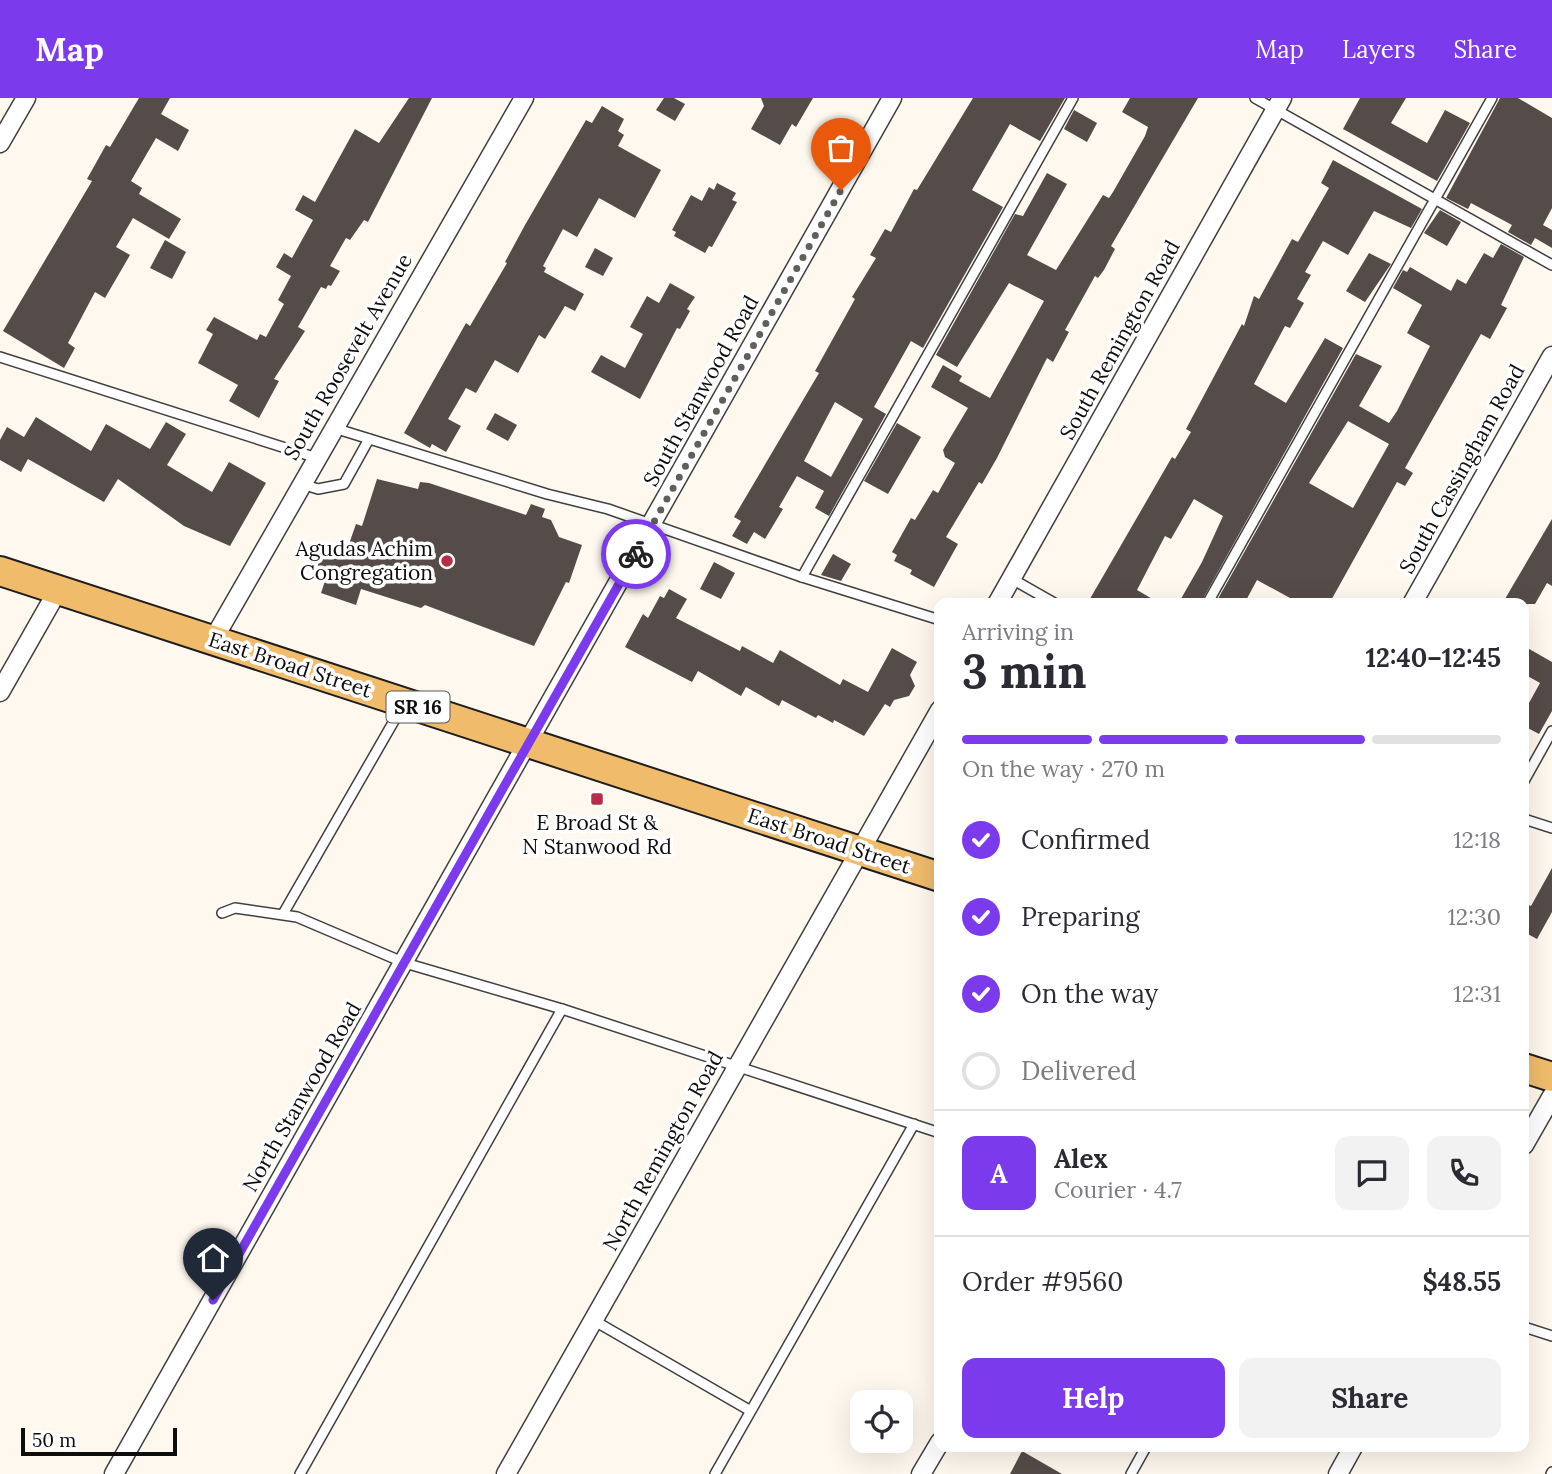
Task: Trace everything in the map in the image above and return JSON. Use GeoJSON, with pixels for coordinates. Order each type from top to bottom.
{"type":"FeatureCollection","features":[{"type":"Feature","properties":{"kind":"main road","name":"East Broad Street"},"geometry":{"type":"LineString","coordinates":[[0,571],[934,875]]}},
{"type":"Feature","properties":{"kind":"main road"},"geometry":{"type":"LineString","coordinates":[[1529,1070],[1552,1077]]}},
{"type":"Feature","properties":{"kind":"street"},"geometry":{"type":"LineString","coordinates":[[0,144],[26,98]]}},
{"type":"Feature","properties":{"kind":"street","name":"South Roosevelt Avenue"},"geometry":{"type":"LineString","coordinates":[[213,640],[524,98]]}},
{"type":"Feature","properties":{"kind":"street","name":"South Stanwood Road"},"geometry":{"type":"LineString","coordinates":[[530,743],[892,98]]}},
{"type":"Feature","properties":{"kind":"street","name":"South Remington Road"},"geometry":{"type":"LineString","coordinates":[[1001,598],[1279,104]]}},
{"type":"Feature","properties":{"kind":"street","name":"South Cassingham Road"},"geometry":{"type":"LineString","coordinates":[[1415,598],[1552,356]]}},
{"type":"Feature","properties":{"kind":"street"},"geometry":{"type":"LineString","coordinates":[[0,692],[58,590]]}},
{"type":"Feature","properties":{"kind":"street"},"geometry":{"type":"LineString","coordinates":[[859,850],[934,720]]}},
{"type":"Feature","properties":{"kind":"street","name":"North Stanwood Road"},"geometry":{"type":"LineString","coordinates":[[114,1474],[530,743]]}},
{"type":"Feature","properties":{"kind":"street","name":"North Remington Road"},"geometry":{"type":"LineString","coordinates":[[506,1474],[859,850]]}},
{"type":"Feature","properties":{"kind":"street"},"geometry":{"type":"LineString","coordinates":[[1529,1136],[1552,1096]]}},
{"type":"Feature","properties":{"kind":"street"},"geometry":{"type":"LineString","coordinates":[[921,1474],[934,1452]]}},
{"type":"Feature","properties":{"kind":"street"},"geometry":{"type":"LineString","coordinates":[[1338,1474],[1350,1452]]}},
{"type":"Feature","properties":{"kind":"lane"},"geometry":{"type":"LineString","coordinates":[[803,577],[1073,98]]}},
{"type":"Feature","properties":{"kind":"lane"},"geometry":{"type":"LineString","coordinates":[[1255,98],[1279,104],[1435,199],[1552,265]]}},
{"type":"Feature","properties":{"kind":"lane"},"geometry":{"type":"LineString","coordinates":[[1210,598],[1492,98]]}},
{"type":"Feature","properties":{"kind":"lane"},"geometry":{"type":"LineString","coordinates":[[0,357],[317,458]]}},
{"type":"Feature","properties":{"kind":"lane"},"geometry":{"type":"LineString","coordinates":[[334,428],[652,524],[803,577],[934,618]]}},
{"type":"Feature","properties":{"kind":"lane"},"geometry":{"type":"LineString","coordinates":[[302,484],[318,489],[344,484],[369,439]]}},
{"type":"Feature","properties":{"kind":"lane"},"geometry":{"type":"LineString","coordinates":[[1012,579],[1045,598]]}},
{"type":"Feature","properties":{"kind":"lane"},"geometry":{"type":"LineString","coordinates":[[283,914],[404,702]]}},
{"type":"Feature","properties":{"kind":"lane"},"geometry":{"type":"LineString","coordinates":[[1529,772],[1552,731]]}},
{"type":"Feature","properties":{"kind":"lane"},"geometry":{"type":"LineString","coordinates":[[1529,821],[1552,828]]}},
{"type":"Feature","properties":{"kind":"lane"},"geometry":{"type":"LineString","coordinates":[[222,913],[235,908],[297,917],[405,963],[562,1009],[934,1131]]}},
{"type":"Feature","properties":{"kind":"lane"},"geometry":{"type":"LineString","coordinates":[[300,1474],[562,1009]]}},
{"type":"Feature","properties":{"kind":"lane"},"geometry":{"type":"LineString","coordinates":[[715,1474],[914,1124]]}},
{"type":"Feature","properties":{"kind":"lane"},"geometry":{"type":"LineString","coordinates":[[593,1320],[749,1410]]}},
{"type":"Feature","properties":{"kind":"lane"},"geometry":{"type":"LineString","coordinates":[[1529,1329],[1552,1336]]}},
{"type":"Feature","properties":{"kind":"lane"},"geometry":{"type":"LineString","coordinates":[[1131,1474],[1143,1452]]}},
{"type":"Feature","properties":{"kind":"building"},"geometry":{"type":"Polygon","coordinates":[[[139,98],[170,98],[161,114],[189,130],[178,151],[156,138],[131,181],[142,188],[139,194],[181,219],[169,239],[133,218],[116,247],[130,255],[105,298],[95,292],[68,343],[75,348],[64,368],[3,331],[92,181],[87,179],[106,145],[110,147],[139,98]]]}},
{"type":"Feature","properties":{"kind":"building"},"geometry":{"type":"Polygon","coordinates":[[[409,98],[432,98],[368,222],[364,220],[350,240],[346,238],[330,266],[340,271],[331,286],[328,285],[326,289],[321,287],[298,327],[305,331],[274,379],[279,381],[259,418],[229,401],[238,385],[198,363],[213,334],[206,330],[214,317],[257,340],[260,334],[266,337],[284,304],[278,300],[291,276],[276,267],[284,253],[292,258],[313,220],[295,210],[303,195],[315,202],[355,129],[379,143],[409,98]]]}},
{"type":"Feature","properties":{"kind":"building"},"geometry":{"type":"Polygon","coordinates":[[[664,98],[674,98],[685,104],[675,121],[656,110],[664,98]]]}},
{"type":"Feature","properties":{"kind":"building"},"geometry":{"type":"Polygon","coordinates":[[[761,98],[813,98],[796,127],[792,124],[780,145],[751,129],[764,106],[761,98]]]}},
{"type":"Feature","properties":{"kind":"building"},"geometry":{"type":"Polygon","coordinates":[[[973,98],[1065,98],[1040,141],[1010,124],[972,190],[1003,207],[923,348],[911,341],[874,407],[886,414],[829,516],[815,508],[824,491],[797,476],[779,507],[783,509],[765,539],[754,532],[747,544],[732,536],[741,521],[734,517],[819,373],[815,371],[855,299],[852,297],[876,258],[870,255],[885,229],[891,232],[914,189],[917,190],[973,98]],[[835,402],[804,461],[831,477],[863,419],[835,402]]]}},
{"type":"Feature","properties":{"kind":"building"},"geometry":{"type":"Polygon","coordinates":[[[1130,98],[1198,98],[1111,246],[1115,249],[1104,270],[1098,278],[1095,276],[1065,330],[1069,332],[1053,362],[1047,358],[997,458],[982,484],[979,482],[946,537],[958,544],[934,587],[910,574],[912,570],[894,561],[897,555],[892,552],[911,518],[915,520],[933,490],[938,493],[955,463],[945,457],[943,450],[968,408],[931,387],[943,365],[962,376],[959,381],[990,398],[1044,301],[1009,283],[957,367],[936,355],[1015,214],[1023,216],[1047,173],[1067,184],[1027,255],[1056,270],[1103,195],[1109,198],[1113,192],[1145,136],[1148,127],[1122,112],[1130,98]]]}},
{"type":"Feature","properties":{"kind":"building"},"geometry":{"type":"Polygon","coordinates":[[[1360,98],[1406,98],[1391,123],[1427,143],[1445,110],[1470,123],[1437,181],[1343,129],[1360,98]]]}},
{"type":"Feature","properties":{"kind":"building"},"geometry":{"type":"Polygon","coordinates":[[[1500,98],[1518,98],[1552,118],[1552,208],[1543,225],[1552,230],[1552,248],[1535,238],[1531,245],[1508,232],[1512,225],[1471,203],[1468,209],[1446,198],[1500,98]]]}},
{"type":"Feature","properties":{"kind":"building"},"geometry":{"type":"Polygon","coordinates":[[[602,106],[624,119],[618,131],[624,135],[618,146],[661,170],[635,218],[599,198],[577,237],[563,229],[543,266],[546,268],[544,272],[584,294],[575,311],[565,306],[545,339],[539,335],[518,373],[495,360],[476,393],[466,388],[448,419],[461,426],[446,452],[432,444],[430,448],[404,433],[466,323],[470,326],[507,263],[505,262],[525,225],[586,120],[592,123],[602,106]]]}},
{"type":"Feature","properties":{"kind":"building"},"geometry":{"type":"Polygon","coordinates":[[[1074,110],[1097,123],[1087,142],[1064,129],[1074,110]]]}},
{"type":"Feature","properties":{"kind":"building"},"geometry":{"type":"Polygon","coordinates":[[[1333,160],[1422,209],[1411,228],[1374,211],[1348,255],[1323,241],[1305,272],[1311,275],[1297,299],[1304,303],[1290,328],[1285,326],[1254,384],[1286,403],[1325,338],[1343,348],[1203,598],[1181,598],[1223,516],[1194,499],[1171,539],[1165,536],[1137,590],[1151,598],[1090,598],[1172,457],[1175,459],[1191,432],[1186,429],[1242,324],[1244,326],[1254,296],[1259,299],[1292,239],[1298,242],[1329,188],[1321,183],[1333,160]]]}},
{"type":"Feature","properties":{"kind":"building"},"geometry":{"type":"Polygon","coordinates":[[[717,183],[736,193],[732,200],[737,202],[712,247],[709,246],[705,253],[674,236],[676,232],[672,230],[691,195],[702,201],[709,187],[714,190],[717,183]]]}},
{"type":"Feature","properties":{"kind":"building"},"geometry":{"type":"Polygon","coordinates":[[[1440,210],[1461,222],[1447,246],[1424,233],[1440,210]]]}},
{"type":"Feature","properties":{"kind":"building"},"geometry":{"type":"Polygon","coordinates":[[[165,240],[186,252],[172,279],[150,268],[165,240]]]}},
{"type":"Feature","properties":{"kind":"building"},"geometry":{"type":"Polygon","coordinates":[[[1501,244],[1524,257],[1501,305],[1507,308],[1490,339],[1481,334],[1405,468],[1413,473],[1405,486],[1397,482],[1332,598],[1290,598],[1257,580],[1247,598],[1218,598],[1356,354],[1382,366],[1359,406],[1389,423],[1397,411],[1430,346],[1407,333],[1422,305],[1393,288],[1403,270],[1407,272],[1410,267],[1451,291],[1457,279],[1466,284],[1484,253],[1493,258],[1501,244]],[[1348,421],[1309,483],[1353,508],[1389,444],[1348,421]]]}},
{"type":"Feature","properties":{"kind":"building"},"geometry":{"type":"Polygon","coordinates":[[[595,248],[613,258],[603,276],[585,267],[595,248]]]}},
{"type":"Feature","properties":{"kind":"building"},"geometry":{"type":"Polygon","coordinates":[[[1369,253],[1391,264],[1365,302],[1346,291],[1369,253]]]}},
{"type":"Feature","properties":{"kind":"building"},"geometry":{"type":"Polygon","coordinates":[[[670,283],[695,297],[687,309],[690,311],[680,329],[677,328],[640,399],[591,372],[601,355],[625,368],[643,334],[630,327],[647,296],[659,303],[670,283]]]}},
{"type":"Feature","properties":{"kind":"building"},"geometry":{"type":"Polygon","coordinates":[[[495,413],[517,425],[508,441],[486,429],[495,413]]]}},
{"type":"Feature","properties":{"kind":"building"},"geometry":{"type":"Polygon","coordinates":[[[36,417],[91,451],[106,424],[150,449],[166,422],[186,434],[167,465],[212,492],[229,462],[266,483],[230,546],[184,526],[118,479],[104,502],[28,459],[21,472],[0,460],[0,440],[7,427],[24,437],[36,417]]]}},
{"type":"Feature","properties":{"kind":"building"},"geometry":{"type":"Polygon","coordinates":[[[897,423],[921,437],[888,494],[864,481],[897,423]]]}},
{"type":"Feature","properties":{"kind":"building","name":"Agudas Achim Congregation"},"geometry":{"type":"Polygon","coordinates":[[[377,479],[418,489],[420,482],[429,483],[526,515],[531,504],[545,509],[542,517],[551,520],[559,537],[582,545],[569,583],[566,582],[534,646],[425,605],[421,608],[361,589],[356,605],[321,593],[325,581],[317,570],[319,560],[335,552],[339,541],[349,544],[356,524],[362,526],[377,479]]]}},
{"type":"Feature","properties":{"kind":"building"},"geometry":{"type":"Polygon","coordinates":[[[1552,519],[1552,586],[1547,583],[1535,604],[1529,604],[1529,598],[1506,598],[1552,519]]]}},
{"type":"Feature","properties":{"kind":"building"},"geometry":{"type":"Polygon","coordinates":[[[833,554],[851,564],[841,581],[821,575],[833,554]]]}},
{"type":"Feature","properties":{"kind":"building"},"geometry":{"type":"Polygon","coordinates":[[[714,562],[735,573],[721,599],[700,589],[714,562]]]}},
{"type":"Feature","properties":{"kind":"building"},"geometry":{"type":"Polygon","coordinates":[[[669,589],[687,599],[676,618],[740,651],[742,646],[773,663],[780,650],[840,685],[843,679],[868,692],[892,648],[917,662],[910,675],[915,686],[909,696],[894,700],[890,707],[885,704],[864,736],[834,720],[833,723],[818,715],[816,718],[782,700],[779,706],[746,687],[741,696],[698,671],[692,682],[625,647],[643,614],[648,618],[660,596],[664,598],[669,589]]]}},
{"type":"Feature","properties":{"kind":"building"},"geometry":{"type":"Polygon","coordinates":[[[1529,649],[1552,662],[1552,711],[1539,734],[1529,729],[1529,703],[1540,683],[1529,677],[1529,649]]]}},
{"type":"Feature","properties":{"kind":"building"},"geometry":{"type":"Polygon","coordinates":[[[1552,868],[1552,912],[1537,939],[1529,935],[1529,905],[1531,906],[1552,868]]]}},
{"type":"Feature","properties":{"kind":"building"},"geometry":{"type":"Polygon","coordinates":[[[1024,1452],[1062,1474],[1010,1474],[1024,1452]]]}},
{"type":"Feature","properties":{"kind":"way so far"},"geometry":{"type":"LineString","coordinates":[[636,554],[841,190]]}},
{"type":"Feature","properties":{"kind":"place","name":"Agudas Achim Congregation"},"geometry":{"type":"Point","coordinates":[447,561]}},
{"type":"Feature","properties":{"kind":"place","name":"E Broad St & N Stanwood Rd"},"geometry":{"type":"Point","coordinates":[597,799]}},
{"type":"Feature","properties":{"kind":"route"},"geometry":{"type":"LineString","coordinates":[[213,1300],[636,554]]}}]}
